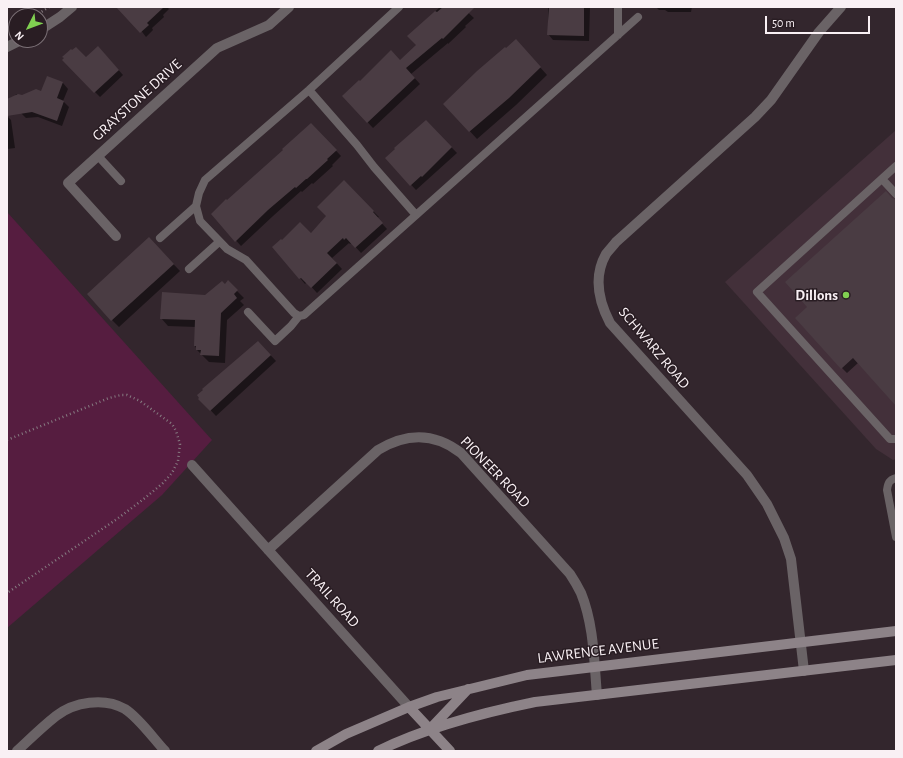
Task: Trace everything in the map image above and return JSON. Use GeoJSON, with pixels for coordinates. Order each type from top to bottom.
{"type":"FeatureCollection","features":[{"type":"Feature","properties":{"kind":"street"},"geometry":{"type":"LineString","coordinates":[[48,25],[72,7]]}},
{"type":"Feature","properties":{"kind":"street","name":"GRAYSTONE DRIVE"},"geometry":{"type":"LineString","coordinates":[[116,236],[68,183],[217,48],[269,25],[289,7]]}},
{"type":"Feature","properties":{"kind":"street","name":"SCHWARZ ROAD"},"geometry":{"type":"LineString","coordinates":[[804,671],[790,559],[779,526],[768,504],[747,475],[610,323],[603,309],[599,293],[599,280],[601,267],[606,255],[616,242],[755,117],[776,94],[819,32],[841,7]]}},
{"type":"Feature","properties":{"kind":"street","name":"PIONEER ROAD"},"geometry":{"type":"LineString","coordinates":[[268,550],[378,450],[390,443],[408,438],[422,437],[435,439],[450,444],[461,453],[570,574],[580,591],[586,607],[593,642],[597,695]]}},
{"type":"Feature","properties":{"kind":"street","name":"TRAIL ROAD"},"geometry":{"type":"LineString","coordinates":[[192,465],[450,751]]}},
{"type":"Feature","properties":{"kind":"street","name":"LAWRENCE AVENUE"},"geometry":{"type":"LineString","coordinates":[[316,751],[346,734],[436,697],[527,675],[896,631]]}},
{"type":"Feature","properties":{"kind":"street"},"geometry":{"type":"LineString","coordinates":[[378,751],[430,729],[480,714],[535,702],[896,660]]}},
{"type":"Feature","properties":{"kind":"street"},"geometry":{"type":"LineString","coordinates":[[430,729],[468,689]]}},
{"type":"Feature","properties":{"kind":"street"},"geometry":{"type":"LineString","coordinates":[[17,751],[57,715],[75,706],[101,702],[113,704],[125,710],[138,721],[165,751]]}},
{"type":"Feature","properties":{"kind":"lane"},"geometry":{"type":"LineString","coordinates":[[299,316],[294,313],[246,260],[227,249],[200,221],[196,206],[199,193],[205,180],[309,90],[399,7]]}},
{"type":"Feature","properties":{"kind":"lane"},"geometry":{"type":"LineString","coordinates":[[618,7],[618,35]]}},
{"type":"Feature","properties":{"kind":"lane"},"geometry":{"type":"LineString","coordinates":[[248,312],[275,341],[299,316],[304,315],[638,17]]}},
{"type":"Feature","properties":{"kind":"lane"},"geometry":{"type":"LineString","coordinates":[[309,90],[357,144],[374,167],[416,215]]}},
{"type":"Feature","properties":{"kind":"lane"},"geometry":{"type":"LineString","coordinates":[[98,156],[121,182]]}},
{"type":"Feature","properties":{"kind":"lane"},"geometry":{"type":"LineString","coordinates":[[895,169],[882,178],[757,292],[890,439],[896,439]]}},
{"type":"Feature","properties":{"kind":"lane"},"geometry":{"type":"LineString","coordinates":[[882,178],[896,194]]}},
{"type":"Feature","properties":{"kind":"lane"},"geometry":{"type":"LineString","coordinates":[[160,238],[196,206]]}},
{"type":"Feature","properties":{"kind":"lane"},"geometry":{"type":"LineString","coordinates":[[189,269],[219,242]]}},
{"type":"Feature","properties":{"kind":"lane"},"geometry":{"type":"LineString","coordinates":[[896,478],[892,479],[888,484],[887,490],[896,537]]}},
{"type":"Feature","properties":{"kind":"path"},"geometry":{"type":"LineString","coordinates":[[7,440],[109,398],[128,395],[140,401],[172,424],[180,444],[180,450],[178,461],[172,473],[163,483],[145,498],[117,519],[7,593]]}},
{"type":"Feature","properties":{"kind":"shaded area"},"geometry":{"type":"Polygon","coordinates":[[[896,130],[896,459],[893,460],[876,449],[725,282],[896,130]]]}},
{"type":"Feature","properties":{"kind":"shaded area"},"geometry":{"type":"Polygon","coordinates":[[[7,212],[212,440],[162,495],[7,628],[7,212]]]}},
{"type":"Feature","properties":{"kind":"building"},"geometry":{"type":"Polygon","coordinates":[[[116,7],[164,7],[147,23],[149,25],[140,33],[116,7]]]}},
{"type":"Feature","properties":{"kind":"building"},"geometry":{"type":"Polygon","coordinates":[[[443,7],[475,7],[443,39],[442,38],[406,68],[415,78],[367,123],[342,96],[359,80],[360,81],[391,50],[400,60],[416,45],[407,36],[435,11],[437,12],[443,7]]]}},
{"type":"Feature","properties":{"kind":"building"},"geometry":{"type":"Polygon","coordinates":[[[549,7],[584,7],[584,36],[547,35],[549,7]]]}},
{"type":"Feature","properties":{"kind":"building"},"geometry":{"type":"Polygon","coordinates":[[[516,39],[541,67],[509,98],[469,132],[443,104],[477,71],[516,39]]]}},
{"type":"Feature","properties":{"kind":"building"},"geometry":{"type":"Polygon","coordinates":[[[98,46],[119,70],[94,93],[62,60],[64,58],[62,57],[71,49],[72,50],[76,47],[86,57],[98,46]]]}},
{"type":"Feature","properties":{"kind":"building"},"geometry":{"type":"Polygon","coordinates":[[[47,76],[63,82],[57,98],[64,101],[57,121],[32,112],[7,116],[7,99],[36,89],[41,91],[47,76]]]}},
{"type":"Feature","properties":{"kind":"building"},"geometry":{"type":"Polygon","coordinates":[[[426,120],[452,147],[422,177],[421,176],[410,186],[385,158],[395,149],[394,148],[426,120]]]}},
{"type":"Feature","properties":{"kind":"building"},"geometry":{"type":"Polygon","coordinates":[[[311,123],[337,150],[307,179],[296,188],[295,187],[268,210],[235,242],[211,214],[311,123]]]}},
{"type":"Feature","properties":{"kind":"building"},"geometry":{"type":"Polygon","coordinates":[[[344,180],[374,211],[373,212],[383,223],[355,248],[346,238],[344,240],[343,238],[327,253],[337,263],[311,288],[301,278],[299,279],[272,247],[281,239],[282,240],[300,222],[311,233],[326,216],[317,207],[344,180]]]}},
{"type":"Feature","properties":{"kind":"building","name":"Dillons"},"geometry":{"type":"Polygon","coordinates":[[[886,191],[892,198],[896,199],[896,406],[853,358],[841,369],[795,318],[807,307],[785,282],[886,191]]]}},
{"type":"Feature","properties":{"kind":"building"},"geometry":{"type":"Polygon","coordinates":[[[149,237],[174,264],[111,321],[87,294],[149,237]]]}},
{"type":"Feature","properties":{"kind":"building"},"geometry":{"type":"Polygon","coordinates":[[[228,280],[238,290],[234,294],[237,298],[221,313],[219,356],[200,355],[201,350],[196,350],[196,346],[194,346],[195,320],[160,319],[162,292],[205,295],[222,281],[225,284],[228,280]]]}},
{"type":"Feature","properties":{"kind":"building"},"geometry":{"type":"Polygon","coordinates":[[[258,341],[271,355],[210,411],[198,399],[199,398],[197,395],[258,341]]]}},
{"type":"Feature","properties":{"kind":"place","name":"Dillons"},"geometry":{"type":"Point","coordinates":[846,295]}}]}
